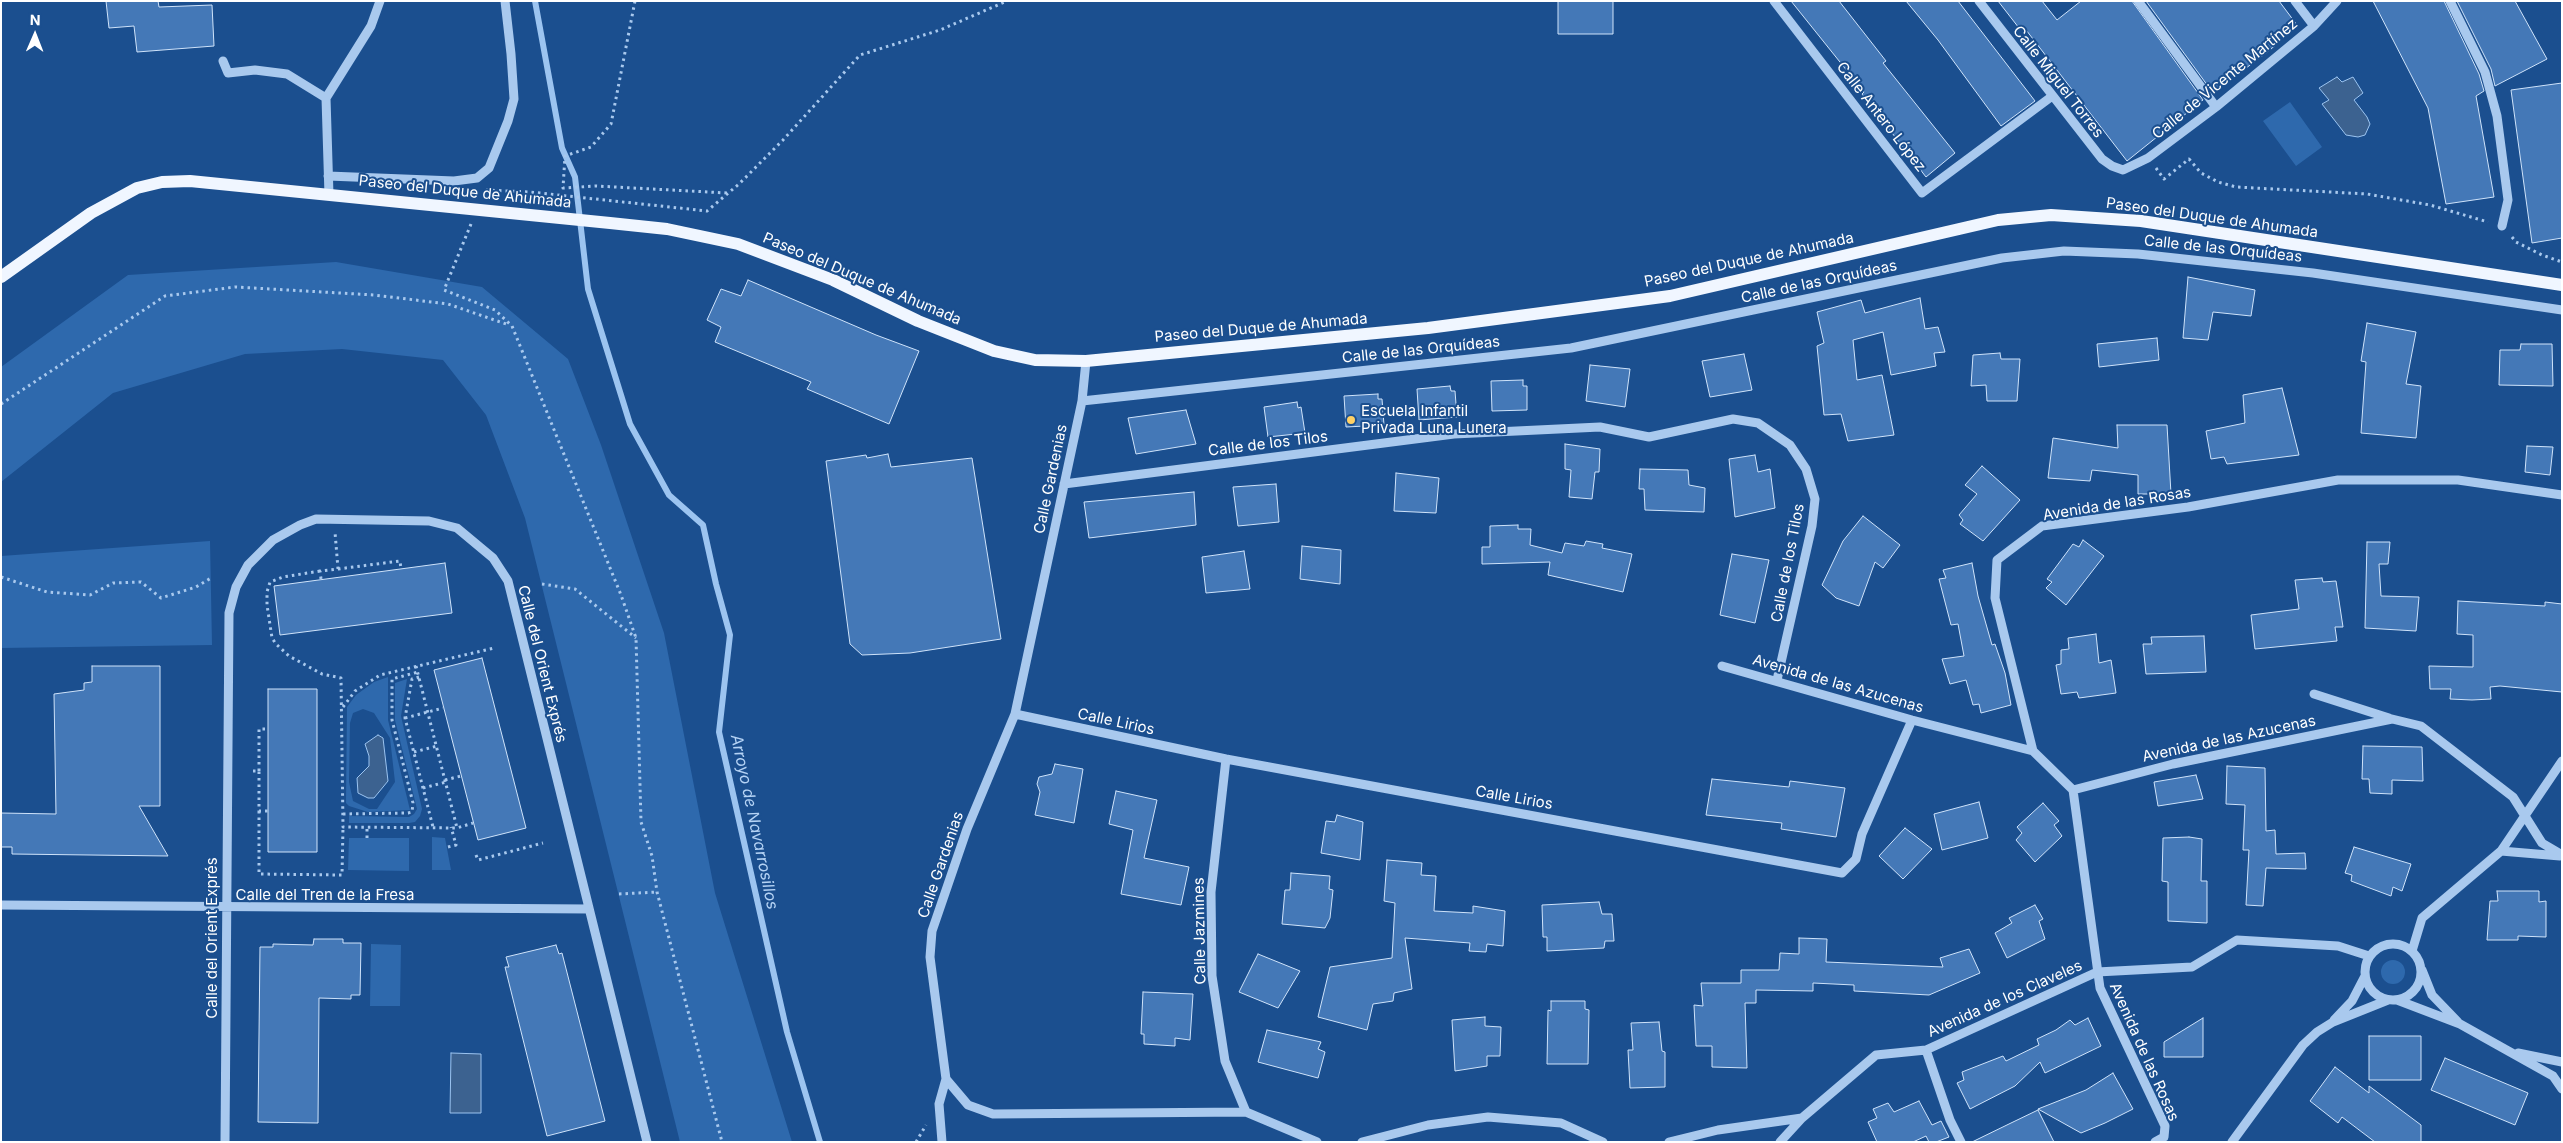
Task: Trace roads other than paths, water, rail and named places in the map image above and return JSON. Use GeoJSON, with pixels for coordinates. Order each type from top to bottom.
{"type":"FeatureCollection","features":[{"type":"Feature","properties":{"kind":"main road","name":"Paseo del Duque de Ahumada"},"geometry":{"type":"LineString","coordinates":[[1,277],[91,213],[137,188],[162,182],[190,181],[610,222],[667,229],[738,244],[833,280],[918,321],[994,351],[1035,360],[1086,361],[1428,328],[1670,296],[1998,220],[2051,215],[2141,221],[2562,284]]}},
{"type":"Feature","properties":{"kind":"street"},"geometry":{"type":"LineString","coordinates":[[329,195],[326,98],[371,26],[380,1]]}},
{"type":"Feature","properties":{"kind":"street"},"geometry":{"type":"LineString","coordinates":[[328,176],[454,181],[477,178],[489,168],[508,121],[514,99],[505,1]]}},
{"type":"Feature","properties":{"kind":"street","name":"Calle Antero López"},"geometry":{"type":"LineString","coordinates":[[1774,1],[1922,193],[2051,97]]}},
{"type":"Feature","properties":{"kind":"street","name":"Calle Miguel Torres"},"geometry":{"type":"LineString","coordinates":[[1979,1],[2051,97],[2102,159],[2112,166],[2123,170]]}},
{"type":"Feature","properties":{"kind":"street"},"geometry":{"type":"LineString","coordinates":[[2138,1],[2216,107]]}},
{"type":"Feature","properties":{"kind":"street"},"geometry":{"type":"LineString","coordinates":[[2295,1],[2314,26]]}},
{"type":"Feature","properties":{"kind":"street","name":"Calle de Vicente Martínez"},"geometry":{"type":"LineString","coordinates":[[2123,170],[2148,158],[2216,107],[2314,26],[2337,1]]}},
{"type":"Feature","properties":{"kind":"street"},"geometry":{"type":"LineString","coordinates":[[2450,1],[2484,72],[2497,116],[2508,200],[2502,226]]}},
{"type":"Feature","properties":{"kind":"street"},"geometry":{"type":"LineString","coordinates":[[223,61],[228,73],[255,70],[287,74],[326,98]]}},
{"type":"Feature","properties":{"kind":"street","name":"Calle de las Orquídeas"},"geometry":{"type":"LineString","coordinates":[[1082,401],[1571,348],[2002,258],[2064,251],[2138,254],[2313,272],[2562,310]]}},
{"type":"Feature","properties":{"kind":"street","name":"Calle Gardenias"},"geometry":{"type":"LineString","coordinates":[[946,1079],[930,957],[932,931],[967,829],[1015,714],[1082,401],[1086,361]]}},
{"type":"Feature","properties":{"kind":"street","name":"Calle de los Tilos"},"geometry":{"type":"LineString","coordinates":[[1064,484],[1454,434],[1600,427],[1649,437],[1732,419],[1758,423],[1790,444],[1806,469],[1815,499],[1812,526],[1777,680]]}},
{"type":"Feature","properties":{"kind":"street","name":"Avenida de las Rosas"},"geometry":{"type":"LineString","coordinates":[[2033,751],[1995,598],[1997,560],[2042,526],[2188,507],[2338,480],[2458,480],[2562,494]]}},
{"type":"Feature","properties":{"kind":"street","name":"Calle del Orient Exprés"},"geometry":{"type":"LineString","coordinates":[[225,1142],[229,613],[236,587],[248,565],[273,540],[316,519],[429,521],[456,528],[493,558],[508,581],[647,1142]]}},
{"type":"Feature","properties":{"kind":"street","name":"Avenida de las Azucenas"},"geometry":{"type":"LineString","coordinates":[[1722,666],[1777,680],[1912,720],[2033,751]]}},
{"type":"Feature","properties":{"kind":"street","name":"Avenida de las Azucenas"},"geometry":{"type":"LineString","coordinates":[[2314,694],[2392,719],[2421,726],[2512,797],[2542,843],[2562,855]]}},
{"type":"Feature","properties":{"kind":"street","name":"Calle Lirios"},"geometry":{"type":"LineString","coordinates":[[1015,714],[1226,760],[1842,873],[1856,859],[1862,834],[1912,720]]}},
{"type":"Feature","properties":{"kind":"street","name":"Avenida de las Azucenas"},"geometry":{"type":"LineString","coordinates":[[2072,790],[2173,764],[2392,719]]}},
{"type":"Feature","properties":{"kind":"street"},"geometry":{"type":"LineString","coordinates":[[2033,751],[2072,790]]}},
{"type":"Feature","properties":{"kind":"street","name":"Calle Jazmines"},"geometry":{"type":"LineString","coordinates":[[1226,760],[1210,892],[1212,976],[1225,1061],[1246,1112]]}},
{"type":"Feature","properties":{"kind":"street"},"geometry":{"type":"LineString","coordinates":[[2412,951],[2422,918],[2500,851],[2526,817],[2562,762]]}},
{"type":"Feature","properties":{"kind":"street","name":"Avenida de las Rosas"},"geometry":{"type":"LineString","coordinates":[[2072,790],[2100,988],[2165,1126],[2164,1138],[2155,1142]]}},
{"type":"Feature","properties":{"kind":"street"},"geometry":{"type":"LineString","coordinates":[[2500,851],[2562,855]]}},
{"type":"Feature","properties":{"kind":"street","name":"Calle del Tren de la Fresa"},"geometry":{"type":"LineString","coordinates":[[1,905],[589,909]]}},
{"type":"Feature","properties":{"kind":"street","name":"Avenida de los Claveles"},"geometry":{"type":"LineString","coordinates":[[1780,1142],[1802,1118],[1876,1055],[1926,1050],[2097,972],[2192,967],[2237,940],[2338,946],[2369,956]]}},
{"type":"Feature","properties":{"kind":"street"},"geometry":{"type":"LineString","coordinates":[[2460,1024],[2432,995],[2412,951],[2405,946],[2389,944],[2382,946],[2369,956],[2365,966],[2365,976],[2372,992],[2460,1024],[2554,1076],[2562,1089]]}},
{"type":"Feature","properties":{"kind":"street"},"geometry":{"type":"LineString","coordinates":[[2332,1022],[2407,996],[2416,989],[2420,979],[2421,968]]}},
{"type":"Feature","properties":{"kind":"street"},"geometry":{"type":"LineString","coordinates":[[2232,1142],[2303,1045],[2332,1022],[2352,1001],[2365,976]]}},
{"type":"Feature","properties":{"kind":"street"},"geometry":{"type":"LineString","coordinates":[[1926,1050],[1950,1120],[1961,1142]]}},
{"type":"Feature","properties":{"kind":"street"},"geometry":{"type":"LineString","coordinates":[[2508,1051],[2562,1062]]}},
{"type":"Feature","properties":{"kind":"street"},"geometry":{"type":"LineString","coordinates":[[946,1079],[968,1105],[993,1114],[1246,1112],[1317,1142]]}},
{"type":"Feature","properties":{"kind":"street"},"geometry":{"type":"LineString","coordinates":[[942,1142],[939,1104],[946,1079]]}},
{"type":"Feature","properties":{"kind":"street"},"geometry":{"type":"LineString","coordinates":[[1362,1142],[1428,1125],[1488,1117],[1561,1122],[1604,1142]]}},
{"type":"Feature","properties":{"kind":"street"},"geometry":{"type":"LineString","coordinates":[[1669,1142],[1718,1130],[1802,1118]]}},
{"type":"Feature","properties":{"kind":"waterway","name":"Arroyo de Navarrosillos"},"geometry":{"type":"LineString","coordinates":[[535,1],[562,148],[575,177],[588,289],[630,424],[669,495],[703,525],[730,635],[719,732],[787,1032],[820,1142]]}},
{"type":"Feature","properties":{"kind":"place","name":"Escuela Infantil Privada Luna Lunera"},"geometry":{"type":"Point","coordinates":[1351,420]}}]}
